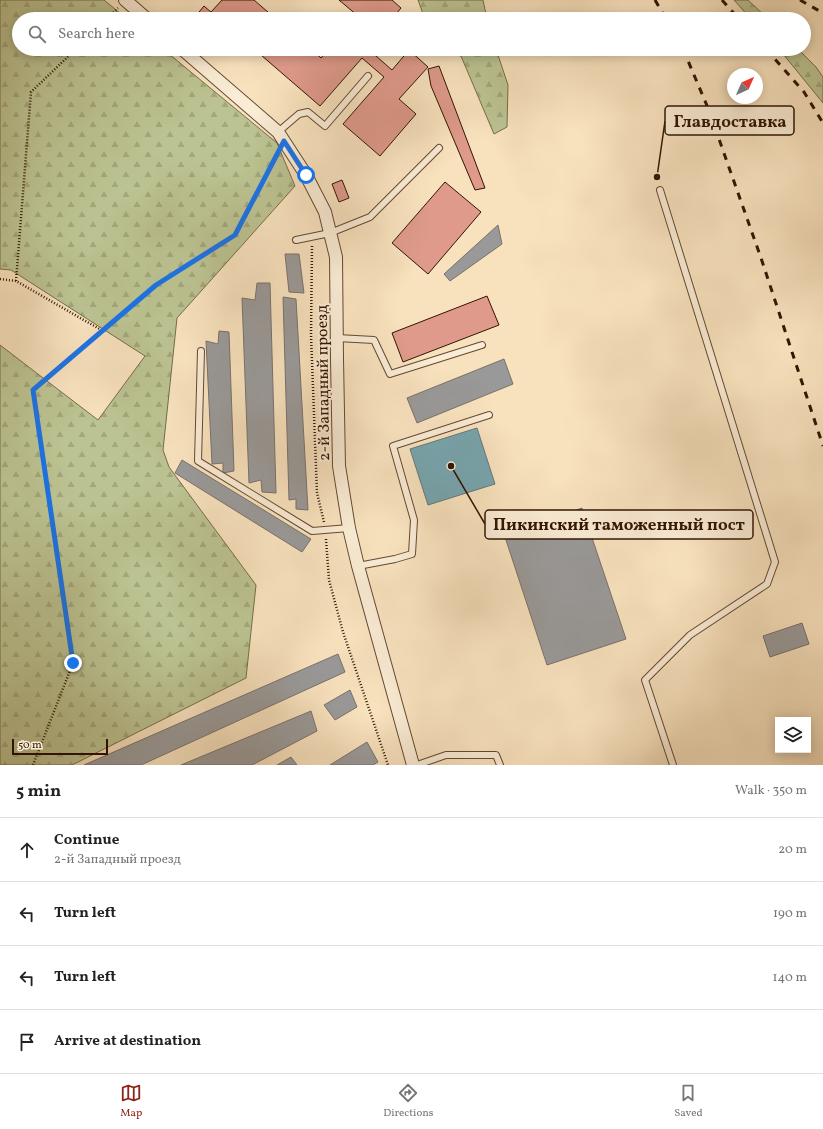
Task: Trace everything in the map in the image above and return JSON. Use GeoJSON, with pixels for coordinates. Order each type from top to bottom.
{"type":"FeatureCollection","features":[{"type":"Feature","properties":{"kind":"street"},"geometry":{"type":"LineString","coordinates":[[126,0],[139,12]]}},
{"type":"Feature","properties":{"kind":"street","name":"2-й Западный проезд"},"geometry":{"type":"LineString","coordinates":[[190,56],[281,137],[306,175],[325,212],[336,257],[339,466],[349,528],[358,566],[413,765]]}},
{"type":"Feature","properties":{"kind":"lane"},"geometry":{"type":"LineString","coordinates":[[281,137],[299,114],[308,112],[325,126],[368,76]]}},
{"type":"Feature","properties":{"kind":"lane"},"geometry":{"type":"LineString","coordinates":[[296,240],[330,233],[370,216],[439,148]]}},
{"type":"Feature","properties":{"kind":"lane"},"geometry":{"type":"LineString","coordinates":[[660,190],[775,562],[767,584],[690,635],[645,680],[673,765]]}},
{"type":"Feature","properties":{"kind":"lane"},"geometry":{"type":"LineString","coordinates":[[337,338],[374,340],[390,374],[482,345]]}},
{"type":"Feature","properties":{"kind":"lane"},"geometry":{"type":"LineString","coordinates":[[201,351],[198,461],[312,532],[349,528]]}},
{"type":"Feature","properties":{"kind":"lane"},"geometry":{"type":"LineString","coordinates":[[358,566],[412,554],[414,520],[393,446],[489,415]]}},
{"type":"Feature","properties":{"kind":"lane"},"geometry":{"type":"LineString","coordinates":[[417,765],[446,755],[496,755],[500,765]]}},
{"type":"Feature","properties":{"kind":"path"},"geometry":{"type":"LineString","coordinates":[[16,281],[32,92],[69,56]]}},
{"type":"Feature","properties":{"kind":"path"},"geometry":{"type":"LineString","coordinates":[[33,765],[73,663],[33,390],[156,285],[235,235],[281,137]]}},
{"type":"Feature","properties":{"kind":"path"},"geometry":{"type":"LineString","coordinates":[[312,237],[311,334],[317,493],[326,530],[329,580],[343,632],[388,765]]}},
{"type":"Feature","properties":{"kind":"path"},"geometry":{"type":"LineString","coordinates":[[0,279],[16,281],[103,331]]}},
{"type":"Feature","properties":{"kind":"green space"},"geometry":{"type":"Polygon","coordinates":[[[0,0],[104,0],[119,12],[12,12],[12,56],[171,56],[277,143],[295,186],[177,318],[163,450],[169,467],[256,585],[246,678],[72,765],[0,765],[0,345],[98,420],[145,356],[11,270],[0,269],[0,0]]]}},
{"type":"Feature","properties":{"kind":"green space"},"geometry":{"type":"Polygon","coordinates":[[[418,0],[483,0],[486,12],[422,12],[418,0]]]}},
{"type":"Feature","properties":{"kind":"green space"},"geometry":{"type":"Polygon","coordinates":[[[734,0],[748,0],[761,12],[745,12],[734,0]]]}},
{"type":"Feature","properties":{"kind":"green space"},"geometry":{"type":"Polygon","coordinates":[[[461,56],[498,56],[508,85],[507,127],[494,134],[461,56]]]}},
{"type":"Feature","properties":{"kind":"green space"},"geometry":{"type":"Polygon","coordinates":[[[785,56],[805,56],[816,67],[823,77],[823,103],[785,56]]]}},
{"type":"Feature","properties":{"kind":"building: Public"},"geometry":{"type":"Polygon","coordinates":[[[477,428],[495,484],[428,505],[410,449],[477,428]]]}},
{"type":"Feature","properties":{"kind":"building: Industry"},"geometry":{"type":"Polygon","coordinates":[[[498,225],[502,244],[450,281],[444,274],[498,225]]]}},
{"type":"Feature","properties":{"kind":"building: Industry"},"geometry":{"type":"Polygon","coordinates":[[[285,254],[299,254],[304,293],[289,292],[285,254]]]}},
{"type":"Feature","properties":{"kind":"building: Industry"},"geometry":{"type":"Polygon","coordinates":[[[257,283],[270,283],[276,493],[262,492],[261,480],[249,483],[242,298],[255,300],[257,283]]]}},
{"type":"Feature","properties":{"kind":"building: Industry"},"geometry":{"type":"Polygon","coordinates":[[[283,297],[296,299],[308,510],[296,509],[296,499],[289,500],[283,297]]]}},
{"type":"Feature","properties":{"kind":"building: Industry"},"geometry":{"type":"Polygon","coordinates":[[[219,331],[229,332],[234,471],[223,473],[223,463],[212,464],[206,341],[218,344],[219,331]]]}},
{"type":"Feature","properties":{"kind":"building: Industry"},"geometry":{"type":"Polygon","coordinates":[[[504,359],[513,384],[417,423],[407,398],[504,359]]]}},
{"type":"Feature","properties":{"kind":"building: Industry"},"geometry":{"type":"Polygon","coordinates":[[[182,460],[311,539],[302,552],[175,473],[182,460]]]}},
{"type":"Feature","properties":{"kind":"building: Industry"},"geometry":{"type":"Polygon","coordinates":[[[582,508],[626,639],[547,665],[504,534],[582,508]]]}},
{"type":"Feature","properties":{"kind":"building: Industry"},"geometry":{"type":"Polygon","coordinates":[[[802,623],[809,644],[770,657],[763,636],[802,623]]]}},
{"type":"Feature","properties":{"kind":"building: Industry"},"geometry":{"type":"Polygon","coordinates":[[[338,654],[345,672],[141,765],[84,765],[338,654]]]}},
{"type":"Feature","properties":{"kind":"building: Industry"},"geometry":{"type":"Polygon","coordinates":[[[350,690],[357,707],[335,720],[324,705],[350,690]]]}},
{"type":"Feature","properties":{"kind":"building: Industry"},"geometry":{"type":"Polygon","coordinates":[[[311,711],[317,731],[252,765],[181,765],[311,711]]]}},
{"type":"Feature","properties":{"kind":"building: Industry"},"geometry":{"type":"Polygon","coordinates":[[[367,742],[378,762],[373,765],[330,765],[367,742]]]}},
{"type":"Feature","properties":{"kind":"building: Industry"},"geometry":{"type":"Polygon","coordinates":[[[291,757],[297,765],[277,765],[291,757]]]}},
{"type":"Feature","properties":{"kind":"building: Other"},"geometry":{"type":"Polygon","coordinates":[[[222,0],[254,0],[268,12],[211,12],[222,0]]]}},
{"type":"Feature","properties":{"kind":"building: Other"},"geometry":{"type":"Polygon","coordinates":[[[339,0],[392,0],[401,8],[398,12],[353,12],[339,0]]]}},
{"type":"Feature","properties":{"kind":"building: Other"},"geometry":{"type":"Polygon","coordinates":[[[204,6],[211,12],[199,12],[204,6]]]}},
{"type":"Feature","properties":{"kind":"building: Other"},"geometry":{"type":"Polygon","coordinates":[[[262,56],[319,56],[321,58],[323,56],[376,56],[392,70],[404,56],[416,56],[428,67],[399,99],[416,114],[380,156],[343,124],[384,77],[362,58],[320,106],[262,56]]]}},
{"type":"Feature","properties":{"kind":"building: Other"},"geometry":{"type":"Polygon","coordinates":[[[439,66],[485,188],[475,190],[431,86],[428,69],[439,66]]]}},
{"type":"Feature","properties":{"kind":"building: Other"},"geometry":{"type":"Polygon","coordinates":[[[342,180],[349,198],[339,202],[332,184],[342,180]]]}},
{"type":"Feature","properties":{"kind":"building: Other"},"geometry":{"type":"Polygon","coordinates":[[[445,182],[481,212],[428,274],[392,243],[445,182]]]}},
{"type":"Feature","properties":{"kind":"building: Other"},"geometry":{"type":"Polygon","coordinates":[[[487,296],[499,325],[403,362],[392,333],[487,296]]]}},
{"type":"Feature","properties":{"kind":"railway"},"geometry":{"type":"LineString","coordinates":[[655,0],[662,12]]}},
{"type":"Feature","properties":{"kind":"railway"},"geometry":{"type":"LineString","coordinates":[[722,0],[733,12]]}},
{"type":"Feature","properties":{"kind":"railway"},"geometry":{"type":"LineString","coordinates":[[800,0],[823,13]]}},
{"type":"Feature","properties":{"kind":"railway"},"geometry":{"type":"LineString","coordinates":[[686,56],[708,108],[761,258],[823,446]]}},
{"type":"Feature","properties":{"kind":"railway"},"geometry":{"type":"LineString","coordinates":[[772,56],[804,92],[823,123]]}},
{"type":"Feature","properties":{"kind":"place","name":"Главдоставка"},"geometry":{"type":"Point","coordinates":[657,177]}},
{"type":"Feature","properties":{"kind":"place","name":"Пикинский таможенный пост"},"geometry":{"type":"Point","coordinates":[451,466]}},
{"type":"Feature","properties":{"kind":"route"},"geometry":{"type":"LineString","coordinates":[[73,663],[33,390],[156,285],[235,235],[284,141],[306,175]]}}]}
